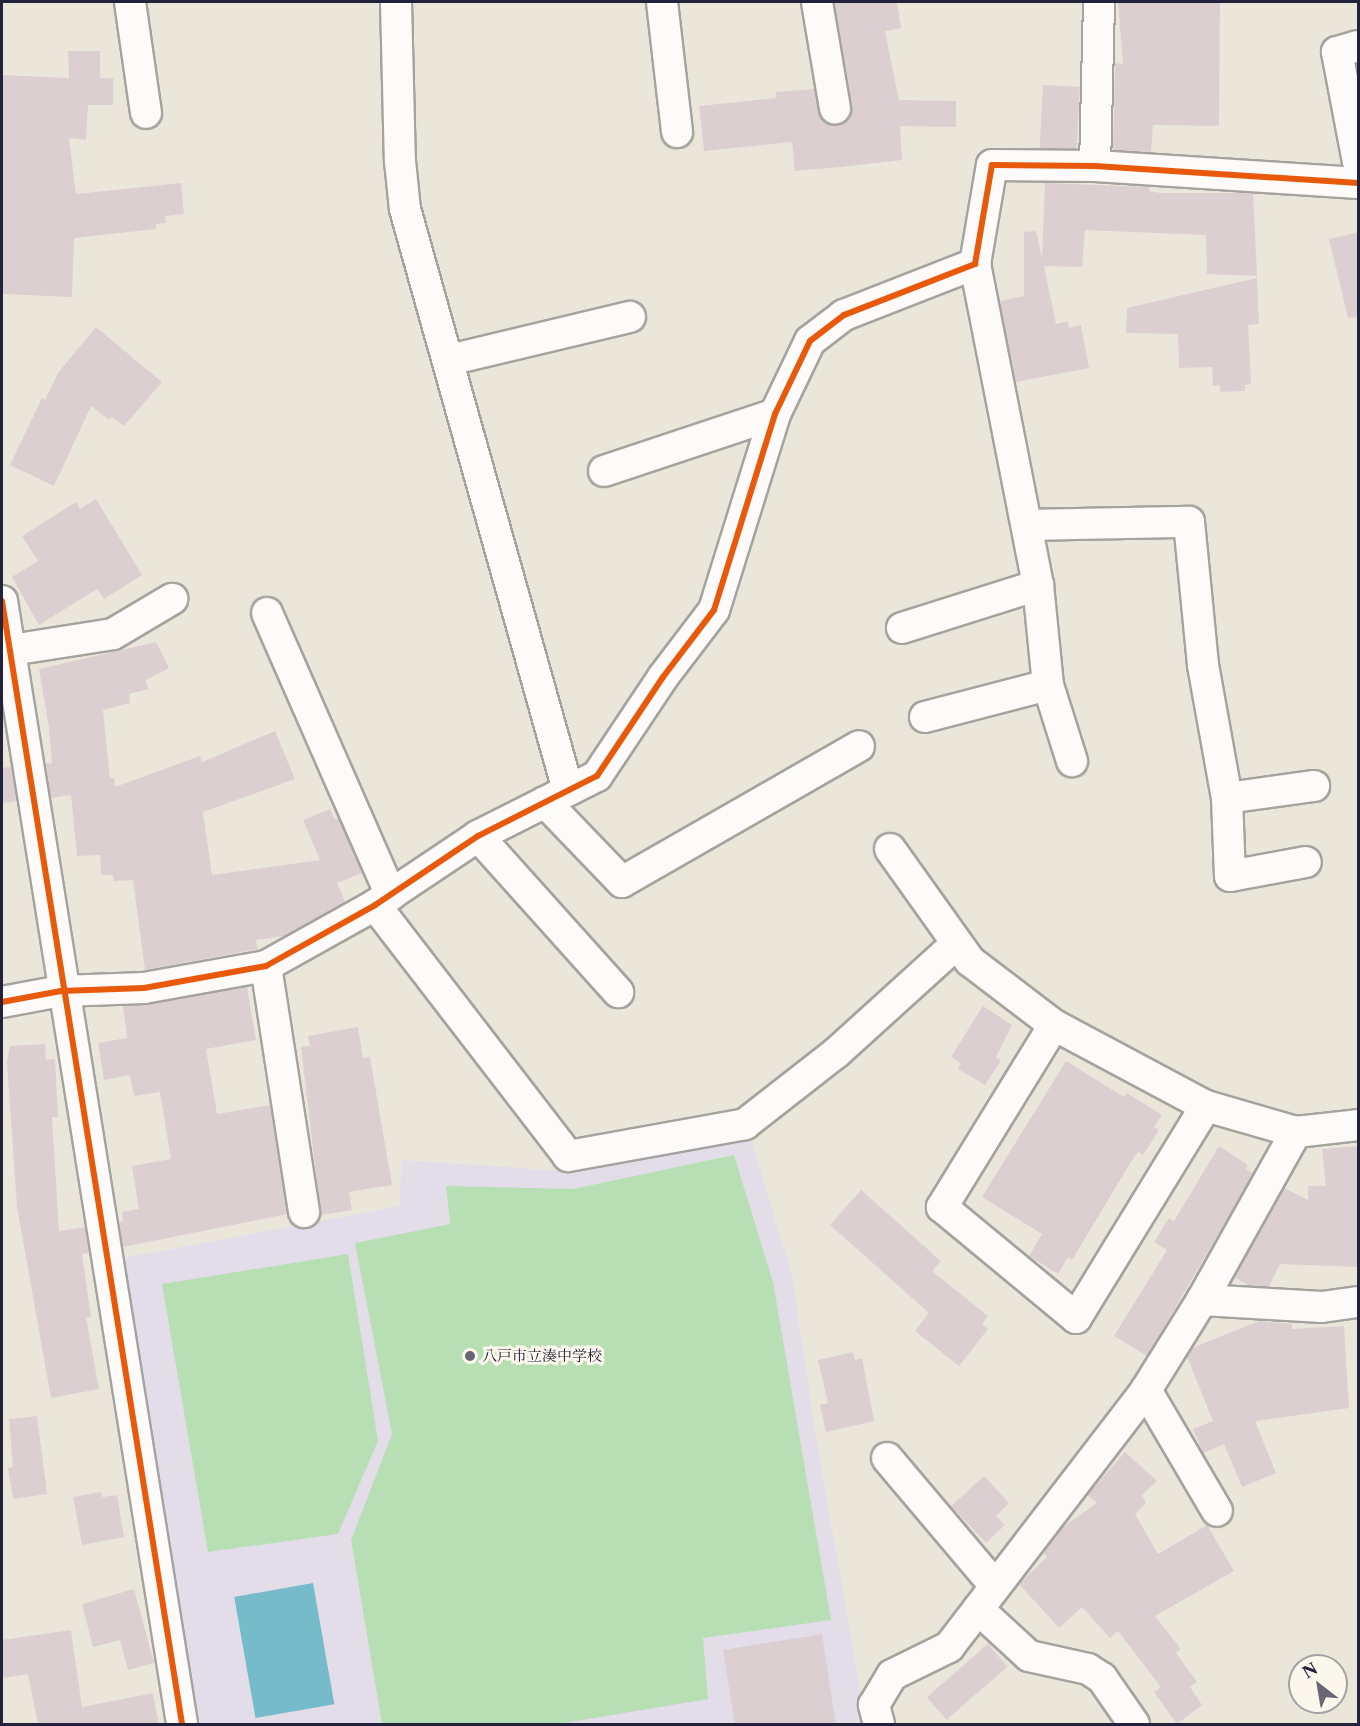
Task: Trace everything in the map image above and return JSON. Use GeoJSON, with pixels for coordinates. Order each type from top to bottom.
{"type":"FeatureCollection","features":[{"type":"Feature","properties":{"kind":"street"},"geometry":{"type":"LineString","coordinates":[[130,2],[146,113]]}},
{"type":"Feature","properties":{"kind":"street"},"geometry":{"type":"LineString","coordinates":[[396,2],[400,161],[405,209],[449,360],[556,796],[622,882],[859,746]]}},
{"type":"Feature","properties":{"kind":"street"},"geometry":{"type":"LineString","coordinates":[[662,2],[677,132]]}},
{"type":"Feature","properties":{"kind":"street"},"geometry":{"type":"LineString","coordinates":[[817,2],[835,108]]}},
{"type":"Feature","properties":{"kind":"street"},"geometry":{"type":"LineString","coordinates":[[1095,166],[1099,2]]}},
{"type":"Feature","properties":{"kind":"street"},"geometry":{"type":"LineString","coordinates":[[1359,46],[1337,52],[1359,162]]}},
{"type":"Feature","properties":{"kind":"street"},"geometry":{"type":"LineString","coordinates":[[1072,761],[1048,685],[1038,585],[975,264],[992,165],[1095,166],[1359,183]]}},
{"type":"Feature","properties":{"kind":"street"},"geometry":{"type":"LineString","coordinates":[[2,1002],[61,991],[144,988],[266,966],[383,900],[478,836],[597,776],[663,677],[714,610],[775,414],[810,341],[844,315],[975,264]]}},
{"type":"Feature","properties":{"kind":"street"},"geometry":{"type":"LineString","coordinates":[[449,360],[630,317]]}},
{"type":"Feature","properties":{"kind":"street"},"geometry":{"type":"LineString","coordinates":[[604,471],[775,414]]}},
{"type":"Feature","properties":{"kind":"street"},"geometry":{"type":"LineString","coordinates":[[1027,525],[1189,522],[1203,665],[1227,798],[1230,876],[1306,862]]}},
{"type":"Feature","properties":{"kind":"street"},"geometry":{"type":"LineString","coordinates":[[902,628],[1038,585]]}},
{"type":"Feature","properties":{"kind":"street"},"geometry":{"type":"LineString","coordinates":[[6,655],[113,634],[172,599]]}},
{"type":"Feature","properties":{"kind":"street"},"geometry":{"type":"LineString","coordinates":[[2,601],[6,655],[182,1725]]}},
{"type":"Feature","properties":{"kind":"street"},"geometry":{"type":"LineString","coordinates":[[267,613],[383,900],[568,1156],[745,1124],[836,1053],[956,944]]}},
{"type":"Feature","properties":{"kind":"street"},"geometry":{"type":"LineString","coordinates":[[925,717],[1048,685]]}},
{"type":"Feature","properties":{"kind":"street"},"geometry":{"type":"LineString","coordinates":[[1227,798],[1314,786]]}},
{"type":"Feature","properties":{"kind":"street"},"geometry":{"type":"LineString","coordinates":[[478,836],[618,992]]}},
{"type":"Feature","properties":{"kind":"street"},"geometry":{"type":"LineString","coordinates":[[890,849],[970,961],[1054,1025],[1206,1106],[1296,1132],[1359,1125]]}},
{"type":"Feature","properties":{"kind":"street"},"geometry":{"type":"LineString","coordinates":[[266,966],[304,1212]]}},
{"type":"Feature","properties":{"kind":"street"},"geometry":{"type":"LineString","coordinates":[[1054,1025],[942,1207],[1076,1318],[1206,1106]]}},
{"type":"Feature","properties":{"kind":"street"},"geometry":{"type":"LineString","coordinates":[[879,1725],[874,1706],[892,1675],[949,1647],[1146,1390],[1202,1300],[1296,1132]]}},
{"type":"Feature","properties":{"kind":"street"},"geometry":{"type":"LineString","coordinates":[[1202,1300],[1322,1308],[1359,1302]]}},
{"type":"Feature","properties":{"kind":"street"},"geometry":{"type":"LineString","coordinates":[[1146,1390],[1217,1511]]}},
{"type":"Feature","properties":{"kind":"street"},"geometry":{"type":"LineString","coordinates":[[887,1458],[1029,1656],[1088,1669],[1102,1678],[1134,1725]]}},
{"type":"Feature","properties":{"kind":"shaded area","name":"八戸市立湊中学校"},"geometry":{"type":"Polygon","coordinates":[[[749,1133],[792,1275],[816,1437],[861,1694],[870,1724],[200,1724],[118,1259],[400,1206],[401,1160],[564,1171],[749,1133]]]}},
{"type":"Feature","properties":{"kind":"green space","name":"八戸市立湊中学校"},"geometry":{"type":"Polygon","coordinates":[[[734,1155],[773,1282],[831,1620],[703,1638],[708,1699],[558,1724],[382,1724],[351,1540],[392,1434],[355,1243],[450,1224],[446,1186],[573,1189],[734,1155]]]}},
{"type":"Feature","properties":{"kind":"green space"},"geometry":{"type":"Polygon","coordinates":[[[348,1254],[378,1441],[338,1534],[208,1552],[162,1284],[348,1254]]]}},
{"type":"Feature","properties":{"kind":"water"},"geometry":{"type":"Polygon","coordinates":[[[313,1583],[334,1704],[256,1718],[234,1597],[313,1583]]]}},
{"type":"Feature","properties":{"kind":"building"},"geometry":{"type":"Polygon","coordinates":[[[834,2],[897,2],[901,28],[885,31],[899,100],[956,101],[956,127],[900,126],[902,160],[840,167],[795,171],[792,142],[704,151],[699,106],[776,98],[776,92],[814,89],[822,119],[837,125],[846,121],[852,105],[834,2]]]}},
{"type":"Feature","properties":{"kind":"building"},"geometry":{"type":"Polygon","coordinates":[[[1118,2],[1220,2],[1219,126],[1153,125],[1151,152],[1113,150],[1115,63],[1123,64],[1118,2]]]}},
{"type":"Feature","properties":{"kind":"building"},"geometry":{"type":"Polygon","coordinates":[[[68,51],[100,51],[100,78],[113,78],[113,105],[88,105],[86,140],[69,138],[76,194],[181,183],[184,214],[165,216],[166,223],[156,224],[156,229],[74,238],[72,297],[2,294],[2,75],[69,78],[68,51]]]}},
{"type":"Feature","properties":{"kind":"building"},"geometry":{"type":"Polygon","coordinates":[[[1043,85],[1080,87],[1077,150],[1040,148],[1043,85]]]}},
{"type":"Feature","properties":{"kind":"building"},"geometry":{"type":"Polygon","coordinates":[[[1045,183],[1149,187],[1149,191],[1161,193],[1253,193],[1257,276],[1207,274],[1206,235],[1085,230],[1082,267],[1044,266],[1056,324],[1068,321],[1069,328],[1081,325],[1089,368],[1016,382],[1000,301],[1024,296],[1024,232],[1036,231],[1042,258],[1045,183]]]}},
{"type":"Feature","properties":{"kind":"building"},"geometry":{"type":"Polygon","coordinates":[[[1359,232],[1359,317],[1348,318],[1329,239],[1359,232]]]}},
{"type":"Feature","properties":{"kind":"building"},"geometry":{"type":"Polygon","coordinates":[[[1257,278],[1259,324],[1248,325],[1251,384],[1245,385],[1245,391],[1220,392],[1220,385],[1213,386],[1212,367],[1179,368],[1178,334],[1126,333],[1127,308],[1257,278]]]}},
{"type":"Feature","properties":{"kind":"building"},"geometry":{"type":"Polygon","coordinates":[[[96,327],[162,382],[124,426],[112,417],[109,420],[91,406],[54,486],[10,465],[42,398],[45,400],[58,373],[96,327]]]}},
{"type":"Feature","properties":{"kind":"building"},"geometry":{"type":"Polygon","coordinates":[[[96,499],[142,575],[104,599],[97,589],[39,625],[12,577],[38,561],[22,536],[76,502],[80,509],[96,499]]]}},
{"type":"Feature","properties":{"kind":"building"},"geometry":{"type":"Polygon","coordinates":[[[156,642],[169,668],[146,680],[148,689],[129,694],[130,703],[103,710],[110,778],[114,778],[115,787],[200,756],[202,762],[275,731],[295,779],[203,812],[212,875],[320,860],[303,820],[330,809],[335,820],[338,818],[362,873],[337,883],[345,902],[284,936],[256,940],[258,949],[145,970],[133,880],[114,881],[113,875],[101,875],[100,855],[77,856],[71,795],[51,798],[46,764],[52,763],[49,728],[39,669],[156,642]]]}},
{"type":"Feature","properties":{"kind":"building"},"geometry":{"type":"Polygon","coordinates":[[[11,767],[17,801],[2,803],[2,768],[11,767]]]}},
{"type":"Feature","properties":{"kind":"building"},"geometry":{"type":"Polygon","coordinates":[[[247,987],[256,1040],[206,1049],[217,1114],[270,1105],[287,1214],[123,1247],[119,1222],[123,1222],[122,1212],[139,1209],[132,1166],[171,1159],[160,1092],[134,1096],[130,1075],[104,1080],[98,1043],[127,1038],[123,1006],[247,987]]]}},
{"type":"Feature","properties":{"kind":"building"},"geometry":{"type":"Polygon","coordinates":[[[983,1006],[1012,1025],[996,1057],[1001,1060],[985,1085],[958,1069],[961,1063],[951,1057],[983,1006]]]}},
{"type":"Feature","properties":{"kind":"building"},"geometry":{"type":"Polygon","coordinates":[[[358,1027],[363,1058],[370,1057],[392,1185],[349,1192],[352,1210],[321,1215],[301,1047],[310,1046],[308,1036],[358,1027]]]}},
{"type":"Feature","properties":{"kind":"building"},"geometry":{"type":"Polygon","coordinates":[[[45,1044],[46,1060],[55,1059],[58,1117],[52,1117],[59,1231],[85,1227],[89,1253],[82,1254],[91,1317],[86,1317],[99,1389],[51,1398],[17,1207],[7,1062],[10,1046],[45,1044]]]}},
{"type":"Feature","properties":{"kind":"building"},"geometry":{"type":"Polygon","coordinates":[[[1066,1061],[1124,1097],[1127,1093],[1162,1115],[1154,1127],[1159,1130],[1143,1155],[1138,1152],[1132,1160],[1072,1260],[1068,1257],[1058,1274],[1029,1256],[1042,1234],[982,1197],[1066,1061]]]}},
{"type":"Feature","properties":{"kind":"building"},"geometry":{"type":"Polygon","coordinates":[[[1219,1146],[1248,1165],[1246,1169],[1254,1173],[1147,1356],[1114,1336],[1167,1250],[1154,1242],[1169,1218],[1174,1221],[1219,1146]]]}},
{"type":"Feature","properties":{"kind":"building"},"geometry":{"type":"Polygon","coordinates":[[[1359,1146],[1359,1267],[1280,1264],[1269,1287],[1250,1286],[1234,1277],[1284,1188],[1308,1200],[1308,1186],[1326,1186],[1322,1149],[1359,1146]]]}},
{"type":"Feature","properties":{"kind":"building"},"geometry":{"type":"Polygon","coordinates":[[[861,1190],[941,1261],[932,1271],[988,1316],[982,1324],[988,1329],[959,1366],[915,1331],[929,1313],[830,1225],[861,1190]]]}},
{"type":"Feature","properties":{"kind":"building"},"geometry":{"type":"Polygon","coordinates":[[[1259,1321],[1292,1324],[1292,1329],[1344,1326],[1349,1408],[1255,1421],[1276,1473],[1242,1487],[1224,1444],[1203,1453],[1193,1429],[1213,1421],[1187,1357],[1192,1348],[1259,1321]]]}},
{"type":"Feature","properties":{"kind":"building"},"geometry":{"type":"Polygon","coordinates":[[[853,1352],[855,1360],[862,1358],[874,1421],[826,1432],[820,1405],[828,1403],[818,1360],[853,1352]]]}},
{"type":"Feature","properties":{"kind":"building"},"geometry":{"type":"Polygon","coordinates":[[[37,1416],[47,1494],[13,1499],[8,1468],[13,1467],[9,1419],[37,1416]]]}},
{"type":"Feature","properties":{"kind":"building"},"geometry":{"type":"Polygon","coordinates":[[[1125,1452],[1157,1481],[1142,1495],[1146,1503],[1135,1514],[1158,1554],[1207,1525],[1234,1571],[1155,1616],[1181,1649],[1176,1653],[1197,1682],[1190,1687],[1202,1705],[1177,1724],[1154,1692],[1161,1687],[1118,1631],[1110,1638],[1082,1607],[1059,1628],[1019,1584],[1047,1557],[1043,1552],[1064,1526],[1097,1503],[1087,1495],[1125,1452]]]}},
{"type":"Feature","properties":{"kind":"building"},"geometry":{"type":"Polygon","coordinates":[[[984,1476],[1009,1503],[996,1516],[1005,1525],[986,1543],[951,1506],[984,1476]]]}},
{"type":"Feature","properties":{"kind":"building"},"geometry":{"type":"Polygon","coordinates":[[[101,1492],[102,1497],[117,1495],[124,1537],[82,1545],[73,1497],[101,1492]]]}},
{"type":"Feature","properties":{"kind":"building"},"geometry":{"type":"Polygon","coordinates":[[[134,1589],[154,1663],[128,1670],[120,1640],[93,1647],[82,1604],[134,1589]]]}},
{"type":"Feature","properties":{"kind":"building"},"geometry":{"type":"Polygon","coordinates":[[[71,1630],[82,1707],[153,1693],[159,1725],[38,1725],[28,1674],[2,1678],[2,1640],[71,1630]]]}},
{"type":"Feature","properties":{"kind":"building"},"geometry":{"type":"Polygon","coordinates":[[[822,1634],[836,1725],[735,1725],[723,1650],[822,1634]]]}},
{"type":"Feature","properties":{"kind":"building"},"geometry":{"type":"Polygon","coordinates":[[[988,1644],[1008,1667],[947,1720],[927,1697],[988,1644]]]}},
{"type":"Feature","properties":{"kind":"cycle path"},"geometry":{"type":"LineString","coordinates":[[2,1002],[61,991],[144,988],[266,966],[375,905],[478,836],[597,776],[663,677],[714,610],[775,414],[810,341],[844,315],[975,264],[992,165],[1095,166],[1358,183]]}},
{"type":"Feature","properties":{"kind":"cycle path"},"geometry":{"type":"LineString","coordinates":[[2,601],[182,1724]]}},
{"type":"Feature","properties":{"kind":"place","name":"八戸市立湊中学校"},"geometry":{"type":"Point","coordinates":[470,1356]}}]}
